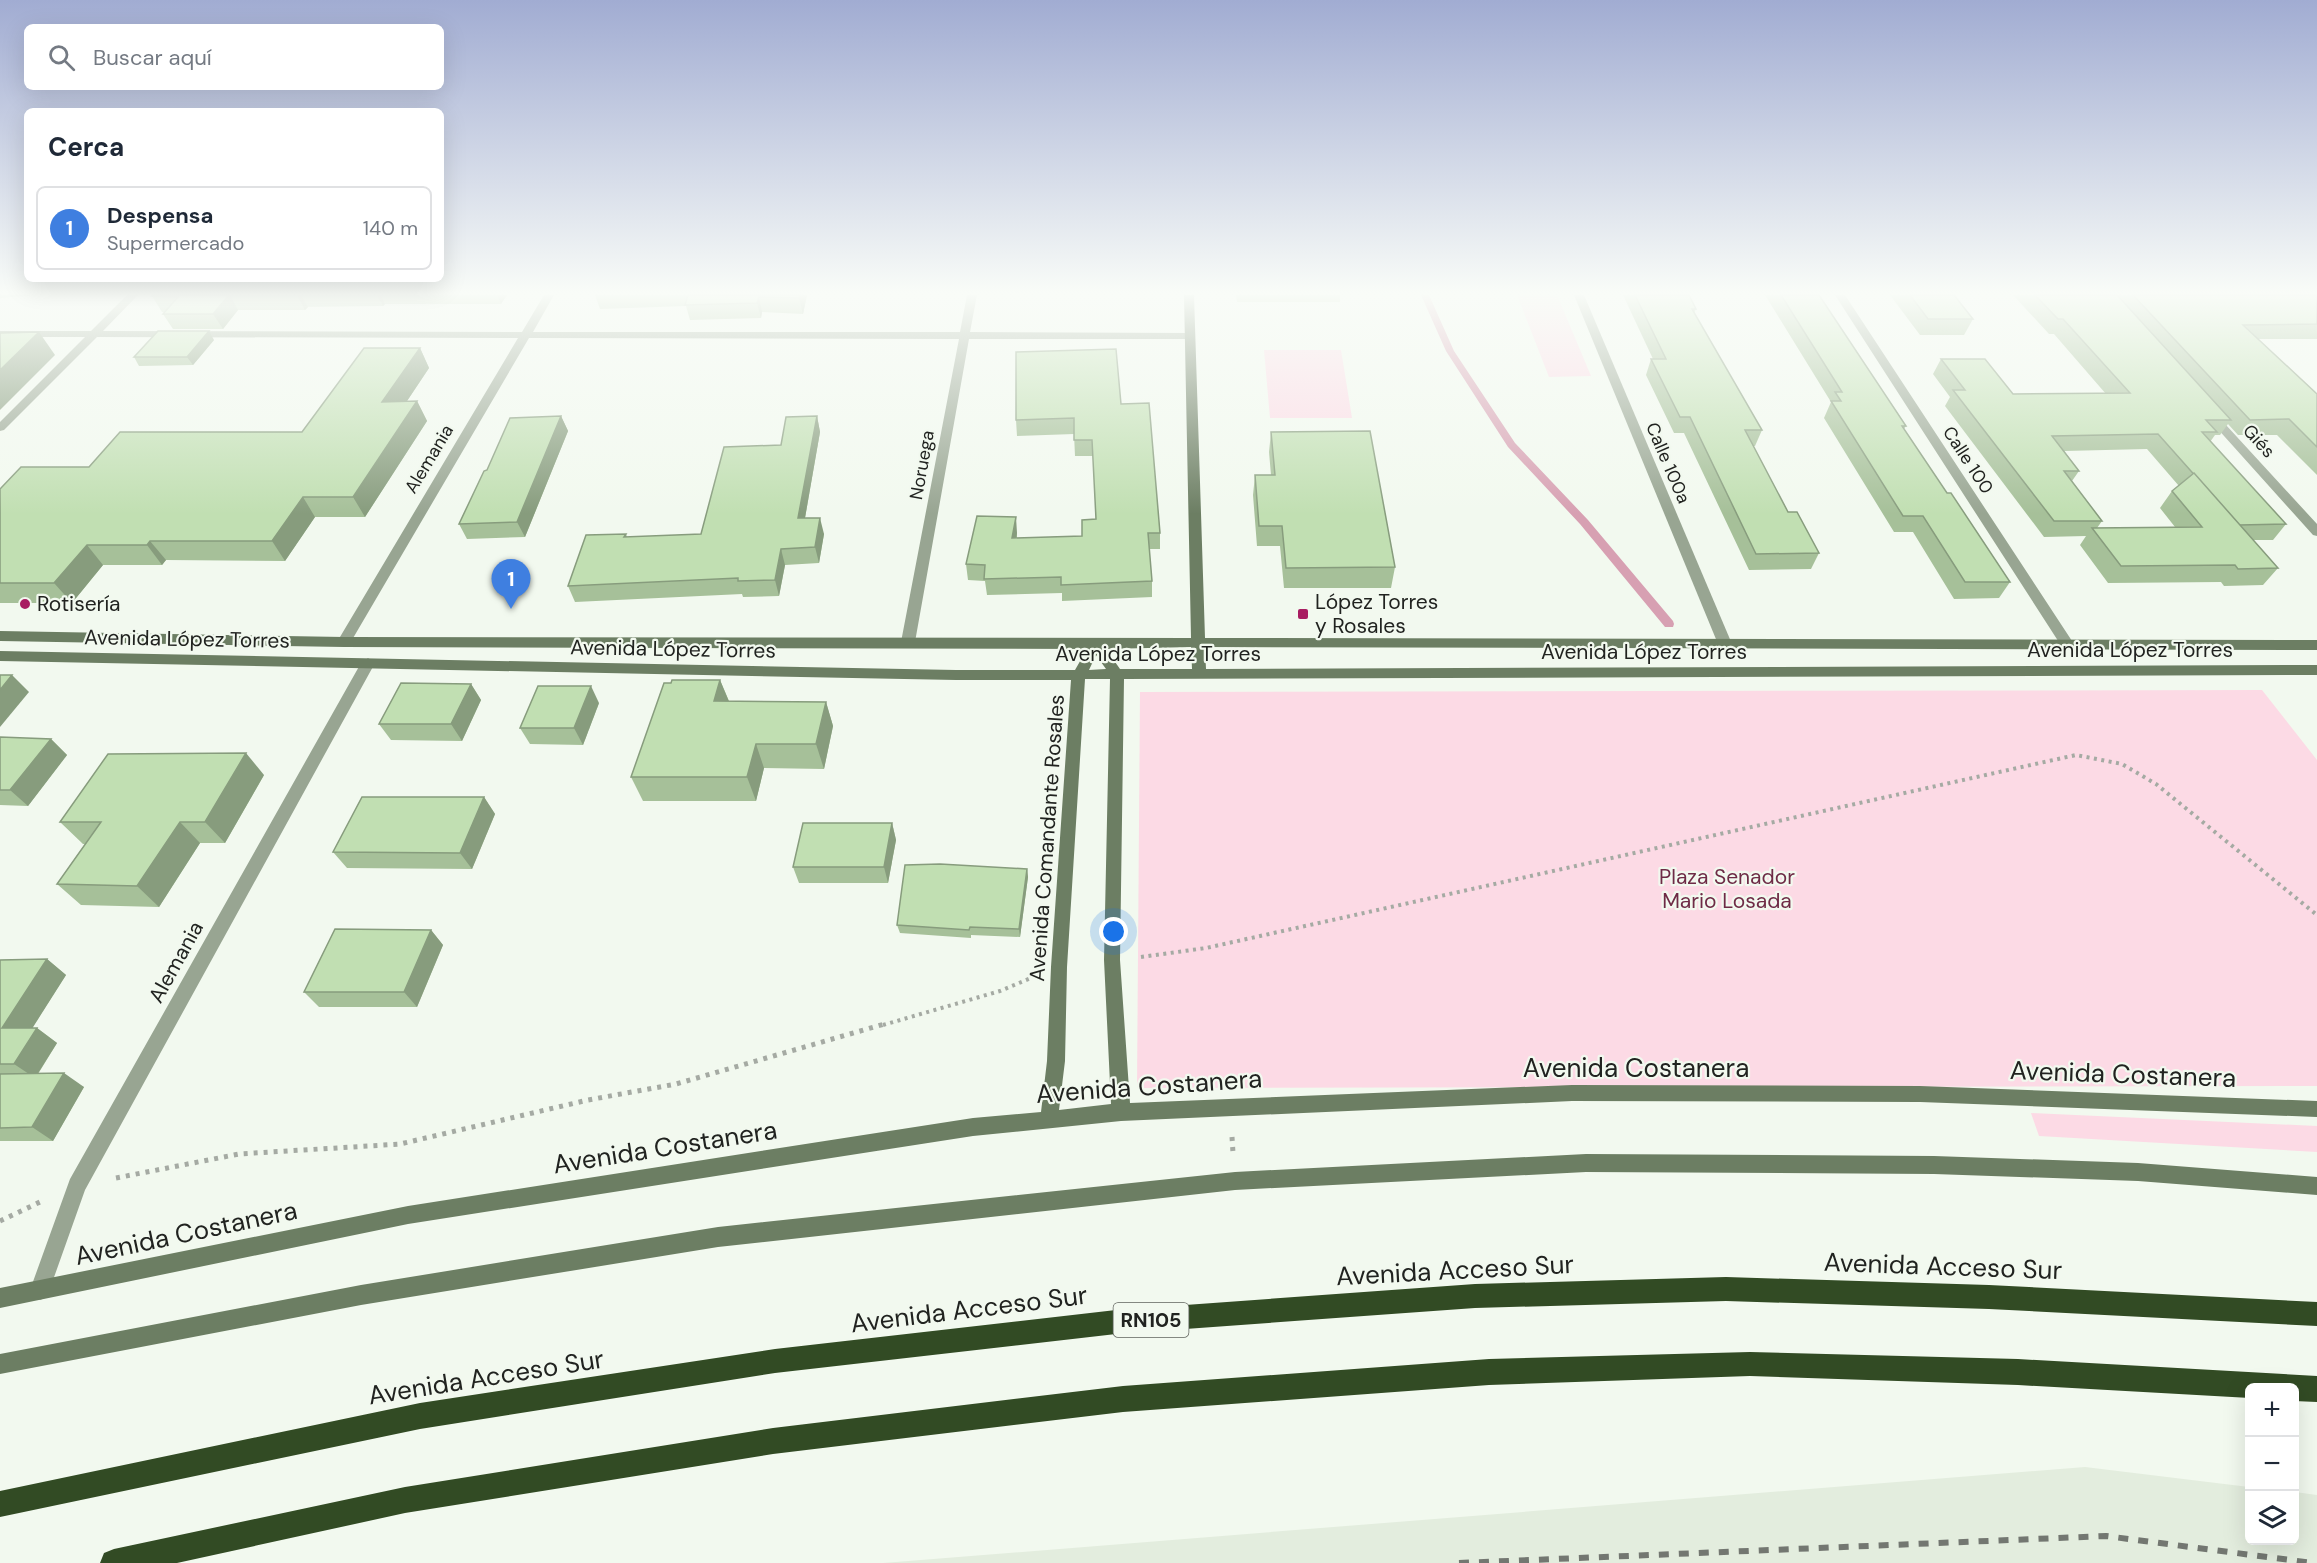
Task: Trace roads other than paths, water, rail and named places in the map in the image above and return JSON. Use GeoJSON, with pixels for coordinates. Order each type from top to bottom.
{"type":"FeatureCollection","features":[{"type":"Feature","properties":{"kind":"highway","name":"Avenida Acceso Sur"},"geometry":{"type":"LineString","coordinates":[[0,1504],[420,1416],[775,1361],[1116,1322],[1475,1296],[1726,1289],[1989,1297],[2317,1314]]}},
{"type":"Feature","properties":{"kind":"highway"},"geometry":{"type":"LineString","coordinates":[[114,1563],[405,1500],[772,1441],[1123,1399],[1489,1372],[1750,1364],[2018,1372],[2245,1385]]}},
{"type":"Feature","properties":{"kind":"highway"},"geometry":{"type":"LineString","coordinates":[[2299,1388],[2317,1389]]}},
{"type":"Feature","properties":{"kind":"main road"},"geometry":{"type":"LineString","coordinates":[[1191,368],[1199,675]]}},
{"type":"Feature","properties":{"kind":"main road","name":"Avenida López Torres"},"geometry":{"type":"LineString","coordinates":[[0,636],[344,642],[1198,644],[1306,641],[2317,645]]}},
{"type":"Feature","properties":{"kind":"main road"},"geometry":{"type":"LineString","coordinates":[[1096,644],[1117,676],[1112,960],[1121,1112]]}},
{"type":"Feature","properties":{"kind":"main road","name":"Avenida Comandante Rosales"},"geometry":{"type":"LineString","coordinates":[[1049,1118],[1056,1061],[1059,967],[1078,676],[1096,644]]}},
{"type":"Feature","properties":{"kind":"main road","name":"Avenida López Torres"},"geometry":{"type":"LineString","coordinates":[[0,656],[1078,676],[2317,670]]}},
{"type":"Feature","properties":{"kind":"main road","name":"Avenida Costanera"},"geometry":{"type":"LineString","coordinates":[[0,1298],[408,1215],[973,1127],[1121,1112],[1572,1093],[1920,1094],[2317,1109]]}},
{"type":"Feature","properties":{"kind":"main road"},"geometry":{"type":"LineString","coordinates":[[0,1364],[361,1295],[717,1237],[1235,1181],[1586,1163],[1910,1165],[2138,1172],[2317,1186]]}},
{"type":"Feature","properties":{"kind":"street"},"geometry":{"type":"LineString","coordinates":[[0,429],[60,368]]}},
{"type":"Feature","properties":{"kind":"street","name":"Alemania"},"geometry":{"type":"LineString","coordinates":[[344,642],[506,368]]}},
{"type":"Feature","properties":{"kind":"street","name":"Noruega"},"geometry":{"type":"LineString","coordinates":[[908,642],[958,368]]}},
{"type":"Feature","properties":{"kind":"street","name":"Calle 100a"},"geometry":{"type":"LineString","coordinates":[[1610,368],[1725,644]]}},
{"type":"Feature","properties":{"kind":"street","name":"Calle 100"},"geometry":{"type":"LineString","coordinates":[[1887,368],[2067,644]]}},
{"type":"Feature","properties":{"kind":"street","name":"Giés"},"geometry":{"type":"LineString","coordinates":[[2205,409],[2317,532]]}},
{"type":"Feature","properties":{"kind":"street","name":"Alemania"},"geometry":{"type":"LineString","coordinates":[[40,1290],[77,1186],[368,663]]}},
{"type":"Feature","properties":{"kind":"waterway"},"geometry":{"type":"LineString","coordinates":[[1461,368],[1511,445],[1584,522],[1669,624]]}},
{"type":"Feature","properties":{"kind":"railway"},"geometry":{"type":"LineString","coordinates":[[1459,1563],[2106,1536],[2313,1563]]}},
{"type":"Feature","properties":{"kind":"place","name":"Rotisería"},"geometry":{"type":"Point","coordinates":[25,604]}},
{"type":"Feature","properties":{"kind":"place","name":"Despensa"},"geometry":{"type":"Point","coordinates":[511,609]}},
{"type":"Feature","properties":{"kind":"place","name":"López Torres y Rosales"},"geometry":{"type":"Point","coordinates":[1303,614]}},
{"type":"Feature","properties":{"kind":"park label","name":"Plaza Senador Mario Losada"},"geometry":{"type":"Point","coordinates":[1727,889]}}]}
